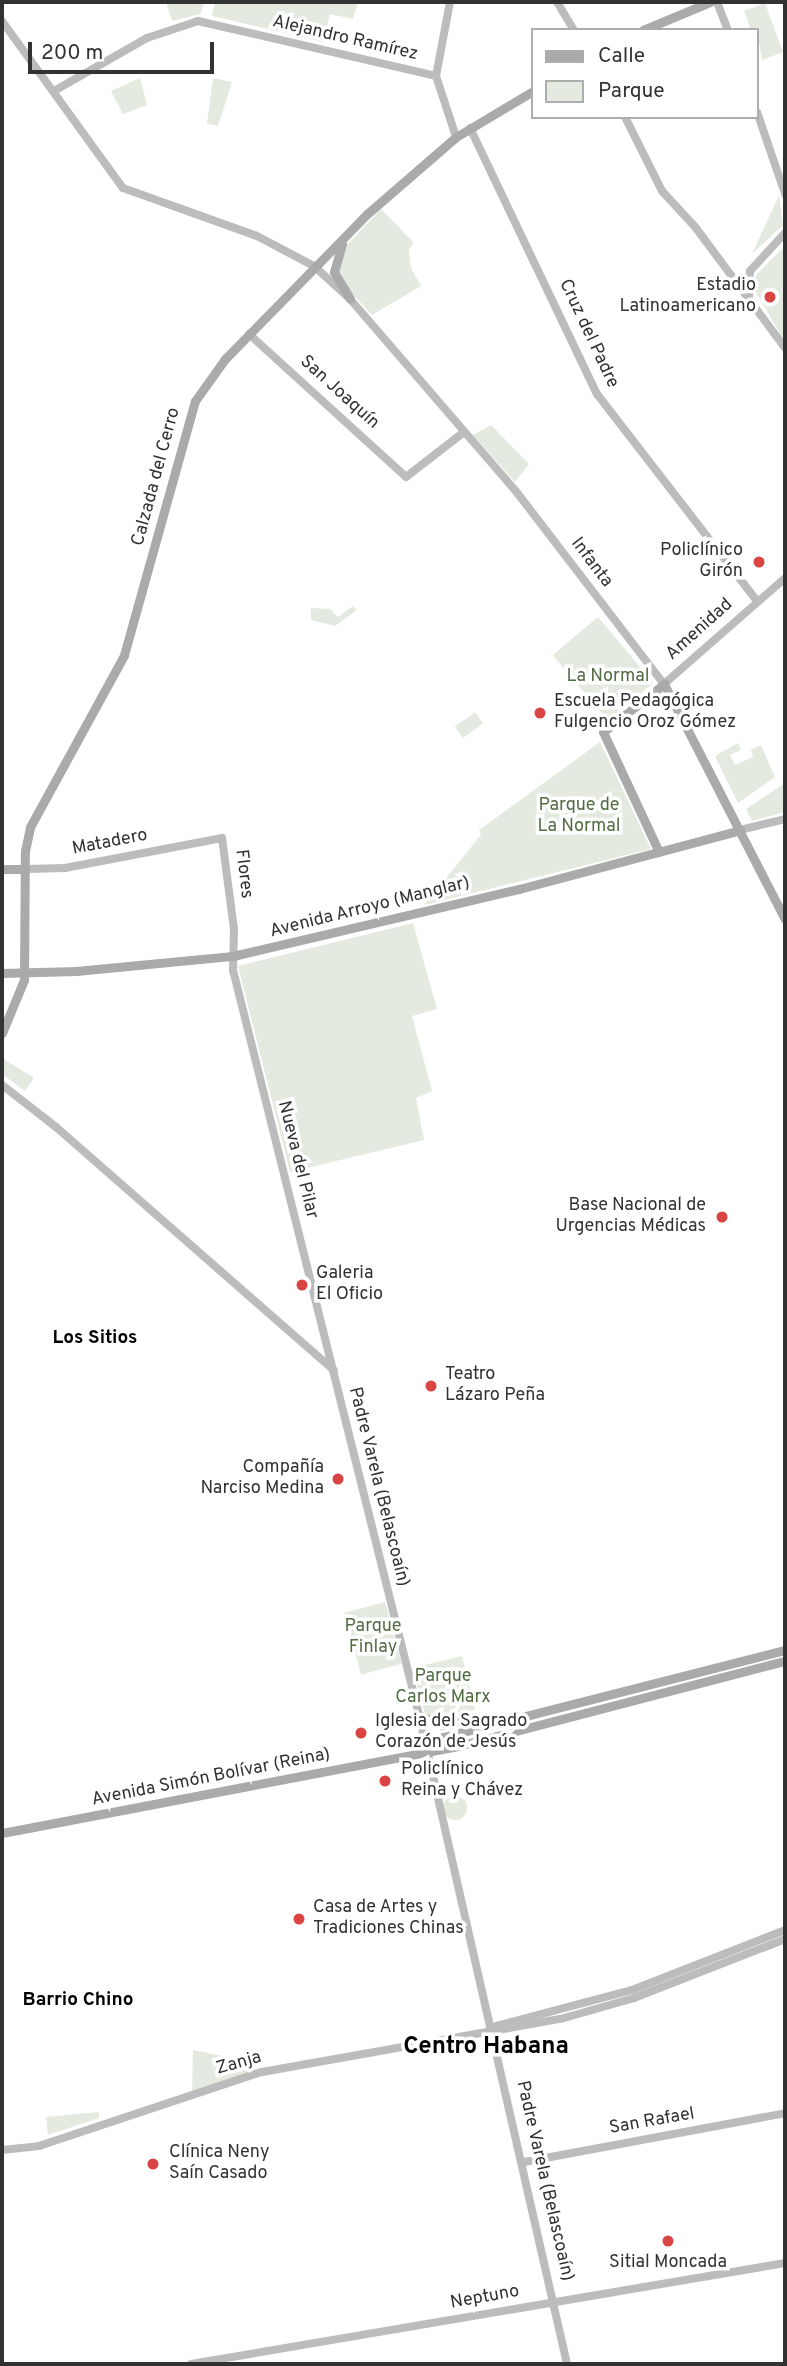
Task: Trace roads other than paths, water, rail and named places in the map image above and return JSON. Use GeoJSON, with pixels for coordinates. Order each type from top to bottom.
{"type":"FeatureCollection","features":[{"type":"Feature","properties":{"kind":"main road"},"geometry":{"type":"LineString","coordinates":[[450,2],[436,76],[456,137]]}},
{"type":"Feature","properties":{"kind":"main road"},"geometry":{"type":"LineString","coordinates":[[557,2],[573,28]]}},
{"type":"Feature","properties":{"kind":"main road"},"geometry":{"type":"LineString","coordinates":[[648,28],[710,2]]}},
{"type":"Feature","properties":{"kind":"main road"},"geometry":{"type":"LineString","coordinates":[[717,2],[726,28]]}},
{"type":"Feature","properties":{"kind":"main road","name":"Infanta"},"geometry":{"type":"LineString","coordinates":[[2,21],[54,91],[108,172],[130,192],[257,236],[314,265],[350,299],[521,498],[664,684],[785,919]]}},
{"type":"Feature","properties":{"kind":"main road","name":"Alejandro Ramírez"},"geometry":{"type":"LineString","coordinates":[[54,91],[147,38],[198,21],[436,76]]}},
{"type":"Feature","properties":{"kind":"main road","name":"Calzada del Cerro"},"geometry":{"type":"LineString","coordinates":[[2,1033],[19,999],[25,974],[26,842],[37,809],[108,691],[129,643],[189,413],[210,377],[314,265],[353,228],[456,137],[532,92]]}},
{"type":"Feature","properties":{"kind":"main road"},"geometry":{"type":"LineString","coordinates":[[759,118],[785,194]]}},
{"type":"Feature","properties":{"kind":"main road"},"geometry":{"type":"LineString","coordinates":[[626,119],[662,191],[745,286],[750,299],[785,348]]}},
{"type":"Feature","properties":{"kind":"main road","name":"Cruz del Padre"},"geometry":{"type":"LineString","coordinates":[[470,128],[597,394],[757,601]]}},
{"type":"Feature","properties":{"kind":"main road"},"geometry":{"type":"LineString","coordinates":[[350,299],[337,279],[334,261],[353,228]]}},
{"type":"Feature","properties":{"kind":"main road"},"geometry":{"type":"LineString","coordinates":[[745,286],[754,265],[785,233]]}},
{"type":"Feature","properties":{"kind":"main road","name":"San Joaquín"},"geometry":{"type":"LineString","coordinates":[[249,334],[406,477],[464,432]]}},
{"type":"Feature","properties":{"kind":"main road","name":"Amenidad"},"geometry":{"type":"LineString","coordinates":[[659,852],[603,732],[664,684],[785,578]]}},
{"type":"Feature","properties":{"kind":"main road"},"geometry":{"type":"LineString","coordinates":[[740,830],[785,819]]}},
{"type":"Feature","properties":{"kind":"main road","name":"Avenida Arroyo (Manglar)"},"geometry":{"type":"LineString","coordinates":[[2,973],[25,974],[233,956],[740,830]]}},
{"type":"Feature","properties":{"kind":"main road","name":"Matadero"},"geometry":{"type":"LineString","coordinates":[[2,869],[65,868],[222,838]]}},
{"type":"Feature","properties":{"kind":"main road","name":"Flores"},"geometry":{"type":"LineString","coordinates":[[222,838],[233,956]]}},
{"type":"Feature","properties":{"kind":"main road","name":"Nueva del Pilar"},"geometry":{"type":"LineString","coordinates":[[233,956],[334,1370]]}},
{"type":"Feature","properties":{"kind":"main road","name":"Padre Varela (Belascoaín)"},"geometry":{"type":"LineString","coordinates":[[2,1085],[56,1127],[334,1370],[419,1715],[524,2162],[556,2302],[567,2364]]}},
{"type":"Feature","properties":{"kind":"main road"},"geometry":{"type":"LineString","coordinates":[[426,1749],[443,1737],[785,1650]]}},
{"type":"Feature","properties":{"kind":"main road"},"geometry":{"type":"LineString","coordinates":[[426,1749],[454,1747],[785,1661]]}},
{"type":"Feature","properties":{"kind":"main road"},"geometry":{"type":"LineString","coordinates":[[419,1715],[435,1724],[472,1718],[502,1723]]}},
{"type":"Feature","properties":{"kind":"main road","name":"Avenida Simón Bolívar (Reina)"},"geometry":{"type":"LineString","coordinates":[[2,1833],[227,1794],[426,1749]]}},
{"type":"Feature","properties":{"kind":"main road","name":"Zanja"},"geometry":{"type":"LineString","coordinates":[[491,2029],[632,1990],[785,1930]]}},
{"type":"Feature","properties":{"kind":"main road","name":"Zanja"},"geometry":{"type":"LineString","coordinates":[[2,2150],[39,2146],[262,2072],[491,2029],[548,2022],[634,1998],[785,1940]]}},
{"type":"Feature","properties":{"kind":"main road","name":"San Rafael"},"geometry":{"type":"LineString","coordinates":[[524,2162],[785,2113]]}},
{"type":"Feature","properties":{"kind":"main road","name":"Neptuno"},"geometry":{"type":"LineString","coordinates":[[191,2364],[785,2263]]}},
{"type":"Feature","properties":{"kind":"place","name":"Estadio Latinoamericano"},"geometry":{"type":"Point","coordinates":[770,297]}},
{"type":"Feature","properties":{"kind":"place","name":"Policlínico Girón"},"geometry":{"type":"Point","coordinates":[759,562]}},
{"type":"Feature","properties":{"kind":"place","name":"Escuela Pedagógica Fulgencio Oroz Gómez"},"geometry":{"type":"Point","coordinates":[540,713]}},
{"type":"Feature","properties":{"kind":"place","name":"Base Nacional de Urgencias Médicas"},"geometry":{"type":"Point","coordinates":[722,1217]}},
{"type":"Feature","properties":{"kind":"place","name":"Galeria El Oficio"},"geometry":{"type":"Point","coordinates":[302,1285]}},
{"type":"Feature","properties":{"kind":"place","name":"Teatro Lázaro Peña"},"geometry":{"type":"Point","coordinates":[431,1386]}},
{"type":"Feature","properties":{"kind":"place","name":"Compañía Narciso Medina"},"geometry":{"type":"Point","coordinates":[338,1479]}},
{"type":"Feature","properties":{"kind":"place","name":"Iglesia del Sagrado Corazón de Jesús"},"geometry":{"type":"Point","coordinates":[361,1733]}},
{"type":"Feature","properties":{"kind":"place","name":"Policlínico Reina y Chávez"},"geometry":{"type":"Point","coordinates":[385,1781]}},
{"type":"Feature","properties":{"kind":"place","name":"Casa de Artes y Tradiciones Chinas"},"geometry":{"type":"Point","coordinates":[299,1919]}},
{"type":"Feature","properties":{"kind":"place","name":"Clínica Neny Saín Casado"},"geometry":{"type":"Point","coordinates":[153,2164]}},
{"type":"Feature","properties":{"kind":"place","name":"Sitial Moncada"},"geometry":{"type":"Point","coordinates":[668,2241]}},
{"type":"Feature","properties":{"kind":"district","name":"Los Sitios"},"geometry":{"type":"Point","coordinates":[95,1339]}},
{"type":"Feature","properties":{"kind":"district","name":"Barrio Chino"},"geometry":{"type":"Point","coordinates":[78,2001]}},
{"type":"Feature","properties":{"kind":"district","name":"Centro Habana"},"geometry":{"type":"Point","coordinates":[486,2048]}},
{"type":"Feature","properties":{"kind":"park label","name":"La Normal"},"geometry":{"type":"Point","coordinates":[608,677]}},
{"type":"Feature","properties":{"kind":"park label","name":"Parque de La Normal"},"geometry":{"type":"Point","coordinates":[579,817]}},
{"type":"Feature","properties":{"kind":"park label","name":"Parque Finlay"},"geometry":{"type":"Point","coordinates":[373,1638]}},
{"type":"Feature","properties":{"kind":"park label","name":"Parque Carlos Marx"},"geometry":{"type":"Point","coordinates":[443,1688]}}]}
